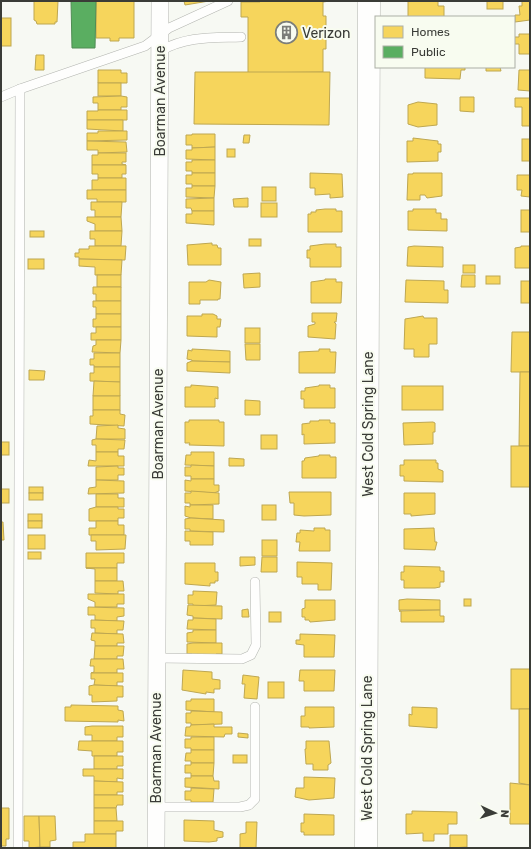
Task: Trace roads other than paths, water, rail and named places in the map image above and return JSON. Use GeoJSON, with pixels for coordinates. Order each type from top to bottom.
{"type":"FeatureCollection","features":[{"type":"Feature","properties":{"kind":"main road","name":"West Cold Spring Lane"},"geometry":{"type":"LineString","coordinates":[[366,848],[369,1]]}},
{"type":"Feature","properties":{"kind":"street","name":"Boarman Avenue"},"geometry":{"type":"LineString","coordinates":[[156,848],[160,1]]}},
{"type":"Feature","properties":{"kind":"lane"},"geometry":{"type":"LineString","coordinates":[[160,43],[169,28],[228,1]]}},
{"type":"Feature","properties":{"kind":"lane"},"geometry":{"type":"LineString","coordinates":[[1,97],[145,46],[160,43],[174,43],[196,38],[240,37]]}},
{"type":"Feature","properties":{"kind":"lane"},"geometry":{"type":"LineString","coordinates":[[18,848],[20,89]]}},
{"type":"Feature","properties":{"kind":"lane"},"geometry":{"type":"LineString","coordinates":[[157,658],[242,659],[252,655],[256,645],[255,582]]}},
{"type":"Feature","properties":{"kind":"lane"},"geometry":{"type":"LineString","coordinates":[[156,807],[240,807],[249,805],[255,799],[255,707]]}},
{"type":"Feature","properties":{"kind":"place","name":"Verizon"},"geometry":{"type":"Point","coordinates":[287,33]}}]}
